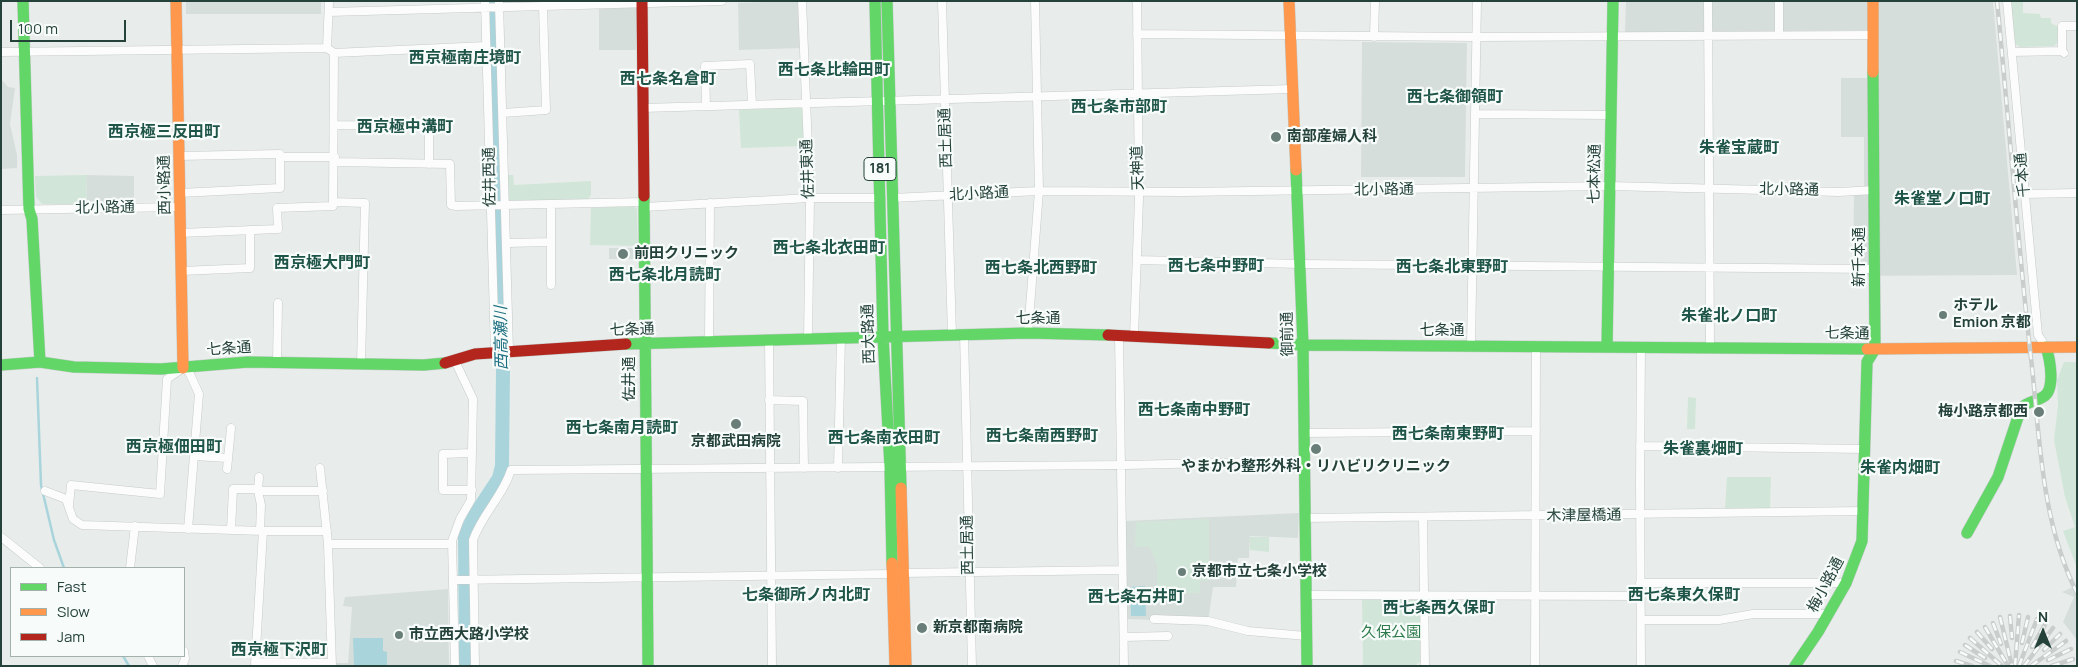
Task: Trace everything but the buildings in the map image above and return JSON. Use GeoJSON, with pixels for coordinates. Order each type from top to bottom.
{"type":"FeatureCollection","features":[{"type":"Feature","properties":{"kind":"street"},"geometry":{"type":"LineString","coordinates":[[23,1],[29,209],[32,220],[40,362]]}},
{"type":"Feature","properties":{"kind":"street","name":"西小路通"},"geometry":{"type":"LineString","coordinates":[[176,1],[183,368]]}},
{"type":"Feature","properties":{"kind":"street"},"geometry":{"type":"LineString","coordinates":[[180,233],[278,229],[277,208],[333,206],[335,160],[329,1]]}},
{"type":"Feature","properties":{"kind":"street"},"geometry":{"type":"LineString","coordinates":[[329,12],[486,4],[543,6],[722,1]]}},
{"type":"Feature","properties":{"kind":"street","name":"佐井東通"},"geometry":{"type":"LineString","coordinates":[[802,1],[810,198],[808,338]]}},
{"type":"Feature","properties":{"kind":"street","name":"西大路通"},"geometry":{"type":"LineString","coordinates":[[875,1],[878,102],[887,198],[896,336],[895,467],[898,573],[906,666]]}},
{"type":"Feature","properties":{"kind":"street","name":"西大路通"},"geometry":{"type":"LineString","coordinates":[[887,1],[891,100],[883,336],[895,467]]}},
{"type":"Feature","properties":{"kind":"street","name":"西土居通"},"geometry":{"type":"LineString","coordinates":[[942,1],[948,196],[966,467],[972,666]]}},
{"type":"Feature","properties":{"kind":"street"},"geometry":{"type":"LineString","coordinates":[[1028,333],[1040,191],[1035,1]]}},
{"type":"Feature","properties":{"kind":"street","name":"天神道"},"geometry":{"type":"LineString","coordinates":[[1134,336],[1138,192],[1137,1]]}},
{"type":"Feature","properties":{"kind":"street","name":"御前通"},"geometry":{"type":"LineString","coordinates":[[1289,1],[1303,345],[1307,666]]}},
{"type":"Feature","properties":{"kind":"street"},"geometry":{"type":"LineString","coordinates":[[1374,37],[1375,1]]}},
{"type":"Feature","properties":{"kind":"street"},"geometry":{"type":"LineString","coordinates":[[1470,346],[1477,1]]}},
{"type":"Feature","properties":{"kind":"street","name":"七本松通"},"geometry":{"type":"LineString","coordinates":[[1607,347],[1613,1]]}},
{"type":"Feature","properties":{"kind":"street"},"geometry":{"type":"LineString","coordinates":[[1708,1],[1708,267],[1710,348]]}},
{"type":"Feature","properties":{"kind":"street"},"geometry":{"type":"LineString","coordinates":[[1779,1],[1779,34]]}},
{"type":"Feature","properties":{"kind":"street","name":"新千本通"},"geometry":{"type":"LineString","coordinates":[[1864,512],[1866,362],[1875,349],[1873,1]]}},
{"type":"Feature","properties":{"kind":"street","name":"千本通"},"geometry":{"type":"LineString","coordinates":[[2007,1],[2038,335],[2046,347]]}},
{"type":"Feature","properties":{"kind":"street","name":"佐井通"},"geometry":{"type":"LineString","coordinates":[[642,2],[648,666]]}},
{"type":"Feature","properties":{"kind":"street","name":"佐井西通"},"geometry":{"type":"LineString","coordinates":[[486,4],[490,206],[500,352]]}},
{"type":"Feature","properties":{"kind":"street"},"geometry":{"type":"LineString","coordinates":[[499,4],[506,243],[500,352]]}},
{"type":"Feature","properties":{"kind":"street"},"geometry":{"type":"LineString","coordinates":[[503,113],[546,110],[543,6]]}},
{"type":"Feature","properties":{"kind":"street"},"geometry":{"type":"LineString","coordinates":[[2012,52],[2063,53],[2062,26],[2077,26]]}},
{"type":"Feature","properties":{"kind":"street"},"geometry":{"type":"LineString","coordinates":[[1137,34],[1291,34],[1374,37],[1873,35]]}},
{"type":"Feature","properties":{"kind":"street"},"geometry":{"type":"LineString","coordinates":[[1,52],[331,50],[486,46]]}},
{"type":"Feature","properties":{"kind":"street"},"geometry":{"type":"LineString","coordinates":[[706,106],[704,66],[750,64],[752,105]]}},
{"type":"Feature","properties":{"kind":"street"},"geometry":{"type":"LineString","coordinates":[[644,108],[1292,89]]}},
{"type":"Feature","properties":{"kind":"street"},"geometry":{"type":"LineString","coordinates":[[1475,114],[1611,115]]}},
{"type":"Feature","properties":{"kind":"street"},"geometry":{"type":"LineString","coordinates":[[180,156],[280,154],[280,157],[429,164],[429,126],[334,125]]}},
{"type":"Feature","properties":{"kind":"street"},"geometry":{"type":"LineString","coordinates":[[180,192],[280,188],[280,157]]}},
{"type":"Feature","properties":{"kind":"street","name":"北小路通"},"geometry":{"type":"LineString","coordinates":[[429,164],[450,164],[451,204],[490,206],[710,203],[810,198],[948,196],[1040,191],[1297,191],[1610,186],[1839,192],[1875,190]]}},
{"type":"Feature","properties":{"kind":"street"},"geometry":{"type":"LineString","coordinates":[[2024,194],[2077,193]]}},
{"type":"Feature","properties":{"kind":"street"},"geometry":{"type":"LineString","coordinates":[[334,202],[365,203],[361,364]]}},
{"type":"Feature","properties":{"kind":"street"},"geometry":{"type":"LineString","coordinates":[[709,342],[710,203]]}},
{"type":"Feature","properties":{"kind":"street"},"geometry":{"type":"LineString","coordinates":[[551,204],[551,285]]}},
{"type":"Feature","properties":{"kind":"street","name":"北小路通"},"geometry":{"type":"LineString","coordinates":[[1,210],[180,207]]}},
{"type":"Feature","properties":{"kind":"street"},"geometry":{"type":"LineString","coordinates":[[181,271],[250,268],[250,230]]}},
{"type":"Feature","properties":{"kind":"street"},"geometry":{"type":"LineString","coordinates":[[506,243],[551,242]]}},
{"type":"Feature","properties":{"kind":"street"},"geometry":{"type":"LineString","coordinates":[[1137,260],[1300,264],[1875,269]]}},
{"type":"Feature","properties":{"kind":"street"},"geometry":{"type":"LineString","coordinates":[[277,362],[278,304]]}},
{"type":"Feature","properties":{"kind":"street","name":"七条通"},"geometry":{"type":"LineString","coordinates":[[1,365],[40,362],[74,368],[183,368],[248,362],[277,362],[424,365],[455,361],[475,354],[645,343],[1028,333],[1119,335],[1303,345],[1875,349],[2077,347]]}},
{"type":"Feature","properties":{"kind":"street"},"geometry":{"type":"LineString","coordinates":[[1119,335],[1124,666]]}},
{"type":"Feature","properties":{"kind":"street"},"geometry":{"type":"LineString","coordinates":[[838,468],[841,338]]}},
{"type":"Feature","properties":{"kind":"street"},"geometry":{"type":"LineString","coordinates":[[769,339],[772,666]]}},
{"type":"Feature","properties":{"kind":"street"},"geometry":{"type":"LineString","coordinates":[[1535,666],[1536,346]]}},
{"type":"Feature","properties":{"kind":"street"},"geometry":{"type":"LineString","coordinates":[[1967,533],[1998,477],[2021,408],[2025,402],[2042,397],[2047,392],[2050,377],[2050,359],[2046,347]]}},
{"type":"Feature","properties":{"kind":"street"},"geometry":{"type":"LineString","coordinates":[[1641,348],[1641,666]]}},
{"type":"Feature","properties":{"kind":"street"},"geometry":{"type":"LineString","coordinates":[[455,361],[473,399],[472,500],[454,530],[452,544],[455,666]]}},
{"type":"Feature","properties":{"kind":"street"},"geometry":{"type":"LineString","coordinates":[[69,505],[71,485],[160,494],[167,379],[183,368],[189,372],[199,394],[188,528]]}},
{"type":"Feature","properties":{"kind":"street"},"geometry":{"type":"LineString","coordinates":[[769,400],[803,401],[804,468]]}},
{"type":"Feature","properties":{"kind":"street"},"geometry":{"type":"LineString","coordinates":[[227,470],[231,428]]}},
{"type":"Feature","properties":{"kind":"street"},"geometry":{"type":"LineString","coordinates":[[1303,433],[1536,431]]}},
{"type":"Feature","properties":{"kind":"street"},"geometry":{"type":"LineString","coordinates":[[1640,446],[1866,449]]}},
{"type":"Feature","properties":{"kind":"street"},"geometry":{"type":"LineString","coordinates":[[472,453],[443,454],[443,490],[472,490]]}},
{"type":"Feature","properties":{"kind":"street"},"geometry":{"type":"LineString","coordinates":[[194,456],[227,458]]}},
{"type":"Feature","properties":{"kind":"street"},"geometry":{"type":"LineString","coordinates":[[475,666],[472,540],[477,527],[507,485],[511,470],[966,467],[1304,461]]}},
{"type":"Feature","properties":{"kind":"street"},"geometry":{"type":"LineString","coordinates":[[259,477],[258,489],[262,531],[255,664],[332,665],[328,544],[320,468]]}},
{"type":"Feature","properties":{"kind":"street"},"geometry":{"type":"LineString","coordinates":[[231,530],[233,489],[323,491]]}},
{"type":"Feature","properties":{"kind":"street"},"geometry":{"type":"LineString","coordinates":[[45,491],[66,499],[73,519],[82,524],[262,531],[327,531]]}},
{"type":"Feature","properties":{"kind":"street","name":"木津屋橋通"},"geometry":{"type":"LineString","coordinates":[[1304,518],[1864,512]]}},
{"type":"Feature","properties":{"kind":"street","name":"梅小路通"},"geometry":{"type":"LineString","coordinates":[[1795,666],[1846,583],[1862,541],[1864,512]]}},
{"type":"Feature","properties":{"kind":"street"},"geometry":{"type":"LineString","coordinates":[[1423,518],[1425,666]]}},
{"type":"Feature","properties":{"kind":"street"},"geometry":{"type":"LineString","coordinates":[[130,567],[135,526]]}},
{"type":"Feature","properties":{"kind":"street"},"geometry":{"type":"LineString","coordinates":[[1,537],[39,567]]}},
{"type":"Feature","properties":{"kind":"street"},"geometry":{"type":"LineString","coordinates":[[328,544],[452,544]]}},
{"type":"Feature","properties":{"kind":"street"},"geometry":{"type":"LineString","coordinates":[[453,580],[1122,570]]}},
{"type":"Feature","properties":{"kind":"street","name":"西大路通"},"geometry":{"type":"LineString","coordinates":[[895,666],[898,573]]}},
{"type":"Feature","properties":{"kind":"street"},"geometry":{"type":"LineString","coordinates":[[1640,583],[1846,583]]}},
{"type":"Feature","properties":{"kind":"street"},"geometry":{"type":"LineString","coordinates":[[1305,595],[1641,596]]}},
{"type":"Feature","properties":{"kind":"street"},"geometry":{"type":"LineString","coordinates":[[1642,620],[1719,620],[1753,614],[1828,614]]}},
{"type":"Feature","properties":{"kind":"street"},"geometry":{"type":"LineString","coordinates":[[1154,619],[1208,621],[1248,631],[1306,636]]}},
{"type":"Feature","properties":{"kind":"street"},"geometry":{"type":"LineString","coordinates":[[1124,637],[1168,636]]}},
{"type":"Feature","properties":{"kind":"shaded area"},"geometry":{"type":"Polygon","coordinates":[[[186,1],[321,1],[321,14],[186,14],[186,1]]]}},
{"type":"Feature","properties":{"kind":"shaded area"},"geometry":{"type":"Polygon","coordinates":[[[797,1],[800,5],[802,48],[739,50],[738,3],[797,1]]]}},
{"type":"Feature","properties":{"kind":"shaded area"},"geometry":{"type":"Polygon","coordinates":[[[1626,1],[1993,1],[2017,275],[1853,276],[1854,195],[1864,194],[1864,137],[1841,137],[1841,78],[1868,78],[1868,30],[1625,33],[1626,1]]]}},
{"type":"Feature","properties":{"kind":"shaded area"},"geometry":{"type":"Polygon","coordinates":[[[636,6],[636,50],[599,50],[599,7],[636,6]]]}},
{"type":"Feature","properties":{"kind":"shaded area"},"geometry":{"type":"Polygon","coordinates":[[[1362,42],[1467,43],[1465,177],[1361,177],[1362,42]]]}},
{"type":"Feature","properties":{"kind":"shaded area"},"geometry":{"type":"Polygon","coordinates":[[[1,79],[8,87],[15,88],[10,124],[17,155],[17,168],[1,169],[1,79]]]}},
{"type":"Feature","properties":{"kind":"shaded area"},"geometry":{"type":"Polygon","coordinates":[[[86,175],[134,176],[134,203],[87,204],[86,175]]]}},
{"type":"Feature","properties":{"kind":"shaded area","name":"前田クリニック"},"geometry":{"type":"Polygon","coordinates":[[[609,248],[638,248],[638,259],[609,259],[609,248]]]}},
{"type":"Feature","properties":{"kind":"shaded area","name":"京都市立七条小学校"},"geometry":{"type":"Polygon","coordinates":[[[1299,513],[1298,538],[1250,536],[1249,558],[1238,558],[1236,587],[1213,587],[1208,622],[1127,619],[1125,521],[1299,513]]]}},
{"type":"Feature","properties":{"kind":"shaded area"},"geometry":{"type":"Polygon","coordinates":[[[2077,585],[2077,640],[2063,622],[2074,597],[2062,592],[2077,585]]]}},
{"type":"Feature","properties":{"kind":"shaded area","name":"市立西大路小学校"},"geometry":{"type":"Polygon","coordinates":[[[448,589],[449,666],[335,666],[335,663],[348,663],[352,607],[343,606],[345,597],[448,589]]]}},
{"type":"Feature","properties":{"kind":"green space"},"geometry":{"type":"Polygon","coordinates":[[[2009,1],[2023,1],[2023,13],[2040,14],[2041,18],[2051,18],[2051,23],[2058,27],[2057,43],[2054,46],[2020,47],[2014,43],[2009,1]]]}},
{"type":"Feature","properties":{"kind":"green space"},"geometry":{"type":"Polygon","coordinates":[[[800,107],[804,110],[804,146],[741,148],[739,110],[800,107]]]}},
{"type":"Feature","properties":{"kind":"green space"},"geometry":{"type":"Polygon","coordinates":[[[86,175],[87,204],[42,204],[36,197],[35,176],[86,175]]]}},
{"type":"Feature","properties":{"kind":"green space"},"geometry":{"type":"Polygon","coordinates":[[[507,175],[513,175],[514,185],[591,181],[591,195],[587,200],[509,202],[506,200],[507,175]]]}},
{"type":"Feature","properties":{"kind":"green space"},"geometry":{"type":"Polygon","coordinates":[[[634,206],[637,209],[638,246],[590,245],[591,208],[634,206]]]}},
{"type":"Feature","properties":{"kind":"green space"},"geometry":{"type":"Polygon","coordinates":[[[2064,362],[2077,362],[2077,568],[2063,531],[2075,527],[2065,497],[2054,440],[2058,405],[2057,380],[2064,362]]]}},
{"type":"Feature","properties":{"kind":"green space"},"geometry":{"type":"Polygon","coordinates":[[[1688,397],[1696,398],[1695,429],[1687,429],[1688,397]]]}},
{"type":"Feature","properties":{"kind":"green space"},"geometry":{"type":"Polygon","coordinates":[[[1727,477],[1771,477],[1770,509],[1725,510],[1727,477]]]}},
{"type":"Feature","properties":{"kind":"green space"},"geometry":{"type":"Polygon","coordinates":[[[1209,519],[1209,581],[1200,581],[1200,593],[1157,594],[1157,565],[1150,547],[1135,547],[1136,522],[1209,519]]]}},
{"type":"Feature","properties":{"kind":"green space"},"geometry":{"type":"Polygon","coordinates":[[[1250,537],[1269,537],[1269,552],[1250,550],[1250,537]]]}},
{"type":"Feature","properties":{"kind":"green space","name":"久保公園"},"geometry":{"type":"Polygon","coordinates":[[[1362,599],[1417,600],[1420,603],[1420,662],[1416,665],[1363,665],[1362,599]]]}},
{"type":"Feature","properties":{"kind":"water"},"geometry":{"type":"Polygon","coordinates":[[[1145,586],[1146,616],[1131,616],[1130,587],[1145,586]]]}},
{"type":"Feature","properties":{"kind":"water"},"geometry":{"type":"Polygon","coordinates":[[[353,638],[383,638],[383,651],[387,652],[387,666],[354,666],[353,638]]]}},
{"type":"Feature","properties":{"kind":"waterway","name":"西高瀬川"},"geometry":{"type":"LineString","coordinates":[[466,666],[465,535],[476,513],[499,478],[502,466],[503,371],[493,1]]}},
{"type":"Feature","properties":{"kind":"waterway"},"geometry":{"type":"LineString","coordinates":[[37,378],[41,485],[54,540],[64,567]]}},
{"type":"Feature","properties":{"kind":"waterway"},"geometry":{"type":"LineString","coordinates":[[124,657],[129,666]]}},
{"type":"Feature","properties":{"kind":"railway"},"geometry":{"type":"LineString","coordinates":[[1997,1],[2022,276],[2044,483],[2056,539],[2077,593]]}},
{"type":"Feature","properties":{"kind":"railway"},"geometry":{"type":"LineString","coordinates":[[2015,666],[2019,615]]}},
{"type":"Feature","properties":{"kind":"railway"},"geometry":{"type":"LineString","coordinates":[[2010,616],[2012,638]]}},
{"type":"Feature","properties":{"kind":"railway"},"geometry":{"type":"LineString","coordinates":[[2000,617],[2012,666]]}},
{"type":"Feature","properties":{"kind":"railway"},"geometry":{"type":"LineString","coordinates":[[2022,643],[2028,617]]}},
{"type":"Feature","properties":{"kind":"railway"},"geometry":{"type":"LineString","coordinates":[[2019,666],[2037,619]]}},
{"type":"Feature","properties":{"kind":"railway"},"geometry":{"type":"LineString","coordinates":[[1993,623],[2001,644]]}},
{"type":"Feature","properties":{"kind":"railway"},"geometry":{"type":"LineString","coordinates":[[2032,647],[2046,623]]}},
{"type":"Feature","properties":{"kind":"railway"},"geometry":{"type":"LineString","coordinates":[[1985,627],[2008,666]]}},
{"type":"Feature","properties":{"kind":"railway"},"geometry":{"type":"LineString","coordinates":[[2024,666],[2053,628]]}},
{"type":"Feature","properties":{"kind":"railway"},"geometry":{"type":"LineString","coordinates":[[1977,632],[1992,649]]}},
{"type":"Feature","properties":{"kind":"railway"},"geometry":{"type":"LineString","coordinates":[[2044,650],[2060,634]]}},
{"type":"Feature","properties":{"kind":"railway"},"geometry":{"type":"LineString","coordinates":[[1970,638],[2002,666]]}},
{"type":"Feature","properties":{"kind":"railway"},"geometry":{"type":"LineString","coordinates":[[2031,666],[2066,641]]}},
{"type":"Feature","properties":{"kind":"railway"},"geometry":{"type":"LineString","coordinates":[[1965,645],[1985,658]]}},
{"type":"Feature","properties":{"kind":"railway"},"geometry":{"type":"LineString","coordinates":[[2048,660],[2071,649]]}},
{"type":"Feature","properties":{"kind":"railway"},"geometry":{"type":"LineString","coordinates":[[1960,652],[1990,666]]}},
{"type":"Feature","properties":{"kind":"railway"},"geometry":{"type":"LineString","coordinates":[[2052,666],[2073,659]]}},
{"type":"Feature","properties":{"kind":"railway"},"geometry":{"type":"LineString","coordinates":[[1956,661],[1972,666]]}},
{"type":"Feature","properties":{"kind":"traffic: fast"},"geometry":{"type":"LineString","coordinates":[[23,1],[29,209],[32,219],[40,362]]}},
{"type":"Feature","properties":{"kind":"traffic: fast"},"geometry":{"type":"LineString","coordinates":[[875,1],[883,336],[890,467],[892,563]]}},
{"type":"Feature","properties":{"kind":"traffic: fast"},"geometry":{"type":"LineString","coordinates":[[887,1],[901,488]]}},
{"type":"Feature","properties":{"kind":"traffic: fast"},"geometry":{"type":"LineString","coordinates":[[1607,347],[1613,1]]}},
{"type":"Feature","properties":{"kind":"traffic: fast"},"geometry":{"type":"LineString","coordinates":[[1795,666],[1818,632],[1846,583],[1862,541],[1867,362],[1875,349],[1873,72]]}},
{"type":"Feature","properties":{"kind":"traffic: fast"},"geometry":{"type":"LineString","coordinates":[[1296,170],[1303,345],[1307,666]]}},
{"type":"Feature","properties":{"kind":"traffic: fast"},"geometry":{"type":"LineString","coordinates":[[644,196],[648,666]]}},
{"type":"Feature","properties":{"kind":"traffic: fast"},"geometry":{"type":"LineString","coordinates":[[626,344],[1028,333],[1108,335]]}},
{"type":"Feature","properties":{"kind":"traffic: fast"},"geometry":{"type":"LineString","coordinates":[[1269,343],[1303,345],[1867,349]]}},
{"type":"Feature","properties":{"kind":"traffic: fast"},"geometry":{"type":"LineString","coordinates":[[1967,533],[1998,477],[2021,408],[2043,397],[2050,388],[2051,374],[2046,347]]}},
{"type":"Feature","properties":{"kind":"traffic: fast"},"geometry":{"type":"LineString","coordinates":[[1,365],[40,362],[74,367],[161,369],[248,362],[424,365],[445,363]]}},
{"type":"Feature","properties":{"kind":"traffic: slow"},"geometry":{"type":"LineString","coordinates":[[176,1],[183,368]]}},
{"type":"Feature","properties":{"kind":"traffic: slow"},"geometry":{"type":"LineString","coordinates":[[1289,1],[1296,170]]}},
{"type":"Feature","properties":{"kind":"traffic: slow"},"geometry":{"type":"LineString","coordinates":[[1873,1],[1873,72]]}},
{"type":"Feature","properties":{"kind":"traffic: slow"},"geometry":{"type":"LineString","coordinates":[[1867,349],[2077,347]]}},
{"type":"Feature","properties":{"kind":"traffic: slow"},"geometry":{"type":"LineString","coordinates":[[901,488],[906,666]]}},
{"type":"Feature","properties":{"kind":"traffic: slow"},"geometry":{"type":"LineString","coordinates":[[892,563],[895,666]]}},
{"type":"Feature","properties":{"kind":"traffic: jam"},"geometry":{"type":"LineString","coordinates":[[642,1],[644,196]]}},
{"type":"Feature","properties":{"kind":"traffic: jam"},"geometry":{"type":"LineString","coordinates":[[1108,335],[1269,343]]}},
{"type":"Feature","properties":{"kind":"traffic: jam"},"geometry":{"type":"LineString","coordinates":[[445,363],[475,354],[626,344]]}},
{"type":"Feature","properties":{"kind":"place","name":"南部産婦人科"},"geometry":{"type":"Point","coordinates":[1276,137]}},
{"type":"Feature","properties":{"kind":"place","name":"前田クリニック"},"geometry":{"type":"Point","coordinates":[623,254]}},
{"type":"Feature","properties":{"kind":"place","name":"ホテル Emion 京都"},"geometry":{"type":"Point","coordinates":[1943,315]}},
{"type":"Feature","properties":{"kind":"place","name":"梅小路京都西"},"geometry":{"type":"Point","coordinates":[2039,412]}},
{"type":"Feature","properties":{"kind":"place","name":"京都武田病院"},"geometry":{"type":"Point","coordinates":[736,424]}},
{"type":"Feature","properties":{"kind":"place","name":"やまかわ整形外科・リハビリクリニック"},"geometry":{"type":"Point","coordinates":[1316,449]}},
{"type":"Feature","properties":{"kind":"place","name":"京都市立七条小学校"},"geometry":{"type":"Point","coordinates":[1182,572]}},
{"type":"Feature","properties":{"kind":"place","name":"新京都南病院"},"geometry":{"type":"Point","coordinates":[922,628]}},
{"type":"Feature","properties":{"kind":"place","name":"市立西大路小学校"},"geometry":{"type":"Point","coordinates":[399,635]}},
{"type":"Feature","properties":{"kind":"district","name":"西京極南庄境町"},"geometry":{"type":"Point","coordinates":[465,59]}},
{"type":"Feature","properties":{"kind":"district","name":"西七条比輪田町"},"geometry":{"type":"Point","coordinates":[834,71]}},
{"type":"Feature","properties":{"kind":"district","name":"西七条名倉町"},"geometry":{"type":"Point","coordinates":[668,80]}},
{"type":"Feature","properties":{"kind":"district","name":"西七条御領町"},"geometry":{"type":"Point","coordinates":[1455,98]}},
{"type":"Feature","properties":{"kind":"district","name":"西七条市部町"},"geometry":{"type":"Point","coordinates":[1119,108]}},
{"type":"Feature","properties":{"kind":"district","name":"西京極中溝町"},"geometry":{"type":"Point","coordinates":[405,128]}},
{"type":"Feature","properties":{"kind":"district","name":"西京極三反田町"},"geometry":{"type":"Point","coordinates":[164,133]}},
{"type":"Feature","properties":{"kind":"district","name":"朱雀宝蔵町"},"geometry":{"type":"Point","coordinates":[1739,149]}},
{"type":"Feature","properties":{"kind":"district","name":"朱雀堂ノ口町"},"geometry":{"type":"Point","coordinates":[1942,200]}},
{"type":"Feature","properties":{"kind":"district","name":"西七条北衣田町"},"geometry":{"type":"Point","coordinates":[829,249]}},
{"type":"Feature","properties":{"kind":"district","name":"西京極大門町"},"geometry":{"type":"Point","coordinates":[322,264]}},
{"type":"Feature","properties":{"kind":"district","name":"西七条中野町"},"geometry":{"type":"Point","coordinates":[1216,267]}},
{"type":"Feature","properties":{"kind":"district","name":"西七条北東野町"},"geometry":{"type":"Point","coordinates":[1452,268]}},
{"type":"Feature","properties":{"kind":"district","name":"西七条北西野町"},"geometry":{"type":"Point","coordinates":[1041,269]}},
{"type":"Feature","properties":{"kind":"district","name":"西七条北月読町"},"geometry":{"type":"Point","coordinates":[665,276]}},
{"type":"Feature","properties":{"kind":"district","name":"朱雀北ノ口町"},"geometry":{"type":"Point","coordinates":[1729,317]}},
{"type":"Feature","properties":{"kind":"district","name":"西七条南中野町"},"geometry":{"type":"Point","coordinates":[1194,411]}},
{"type":"Feature","properties":{"kind":"district","name":"西七条南月読町"},"geometry":{"type":"Point","coordinates":[622,429]}},
{"type":"Feature","properties":{"kind":"district","name":"西七条南東野町"},"geometry":{"type":"Point","coordinates":[1448,435]}},
{"type":"Feature","properties":{"kind":"district","name":"西七条南西野町"},"geometry":{"type":"Point","coordinates":[1042,437]}},
{"type":"Feature","properties":{"kind":"district","name":"西七条南衣田町"},"geometry":{"type":"Point","coordinates":[884,439]}},
{"type":"Feature","properties":{"kind":"district","name":"西京極佃田町"},"geometry":{"type":"Point","coordinates":[174,448]}},
{"type":"Feature","properties":{"kind":"district","name":"朱雀裏畑町"},"geometry":{"type":"Point","coordinates":[1703,450]}},
{"type":"Feature","properties":{"kind":"district","name":"朱雀内畑町"},"geometry":{"type":"Point","coordinates":[1900,469]}},
{"type":"Feature","properties":{"kind":"district","name":"七条御所ノ内北町"},"geometry":{"type":"Point","coordinates":[806,596]}},
{"type":"Feature","properties":{"kind":"district","name":"西七条東久保町"},"geometry":{"type":"Point","coordinates":[1684,596]}},
{"type":"Feature","properties":{"kind":"district","name":"西七条石井町"},"geometry":{"type":"Point","coordinates":[1136,598]}},
{"type":"Feature","properties":{"kind":"district","name":"西七条西久保町"},"geometry":{"type":"Point","coordinates":[1439,609]}},
{"type":"Feature","properties":{"kind":"district","name":"西京極下沢町"},"geometry":{"type":"Point","coordinates":[279,651]}}]}
